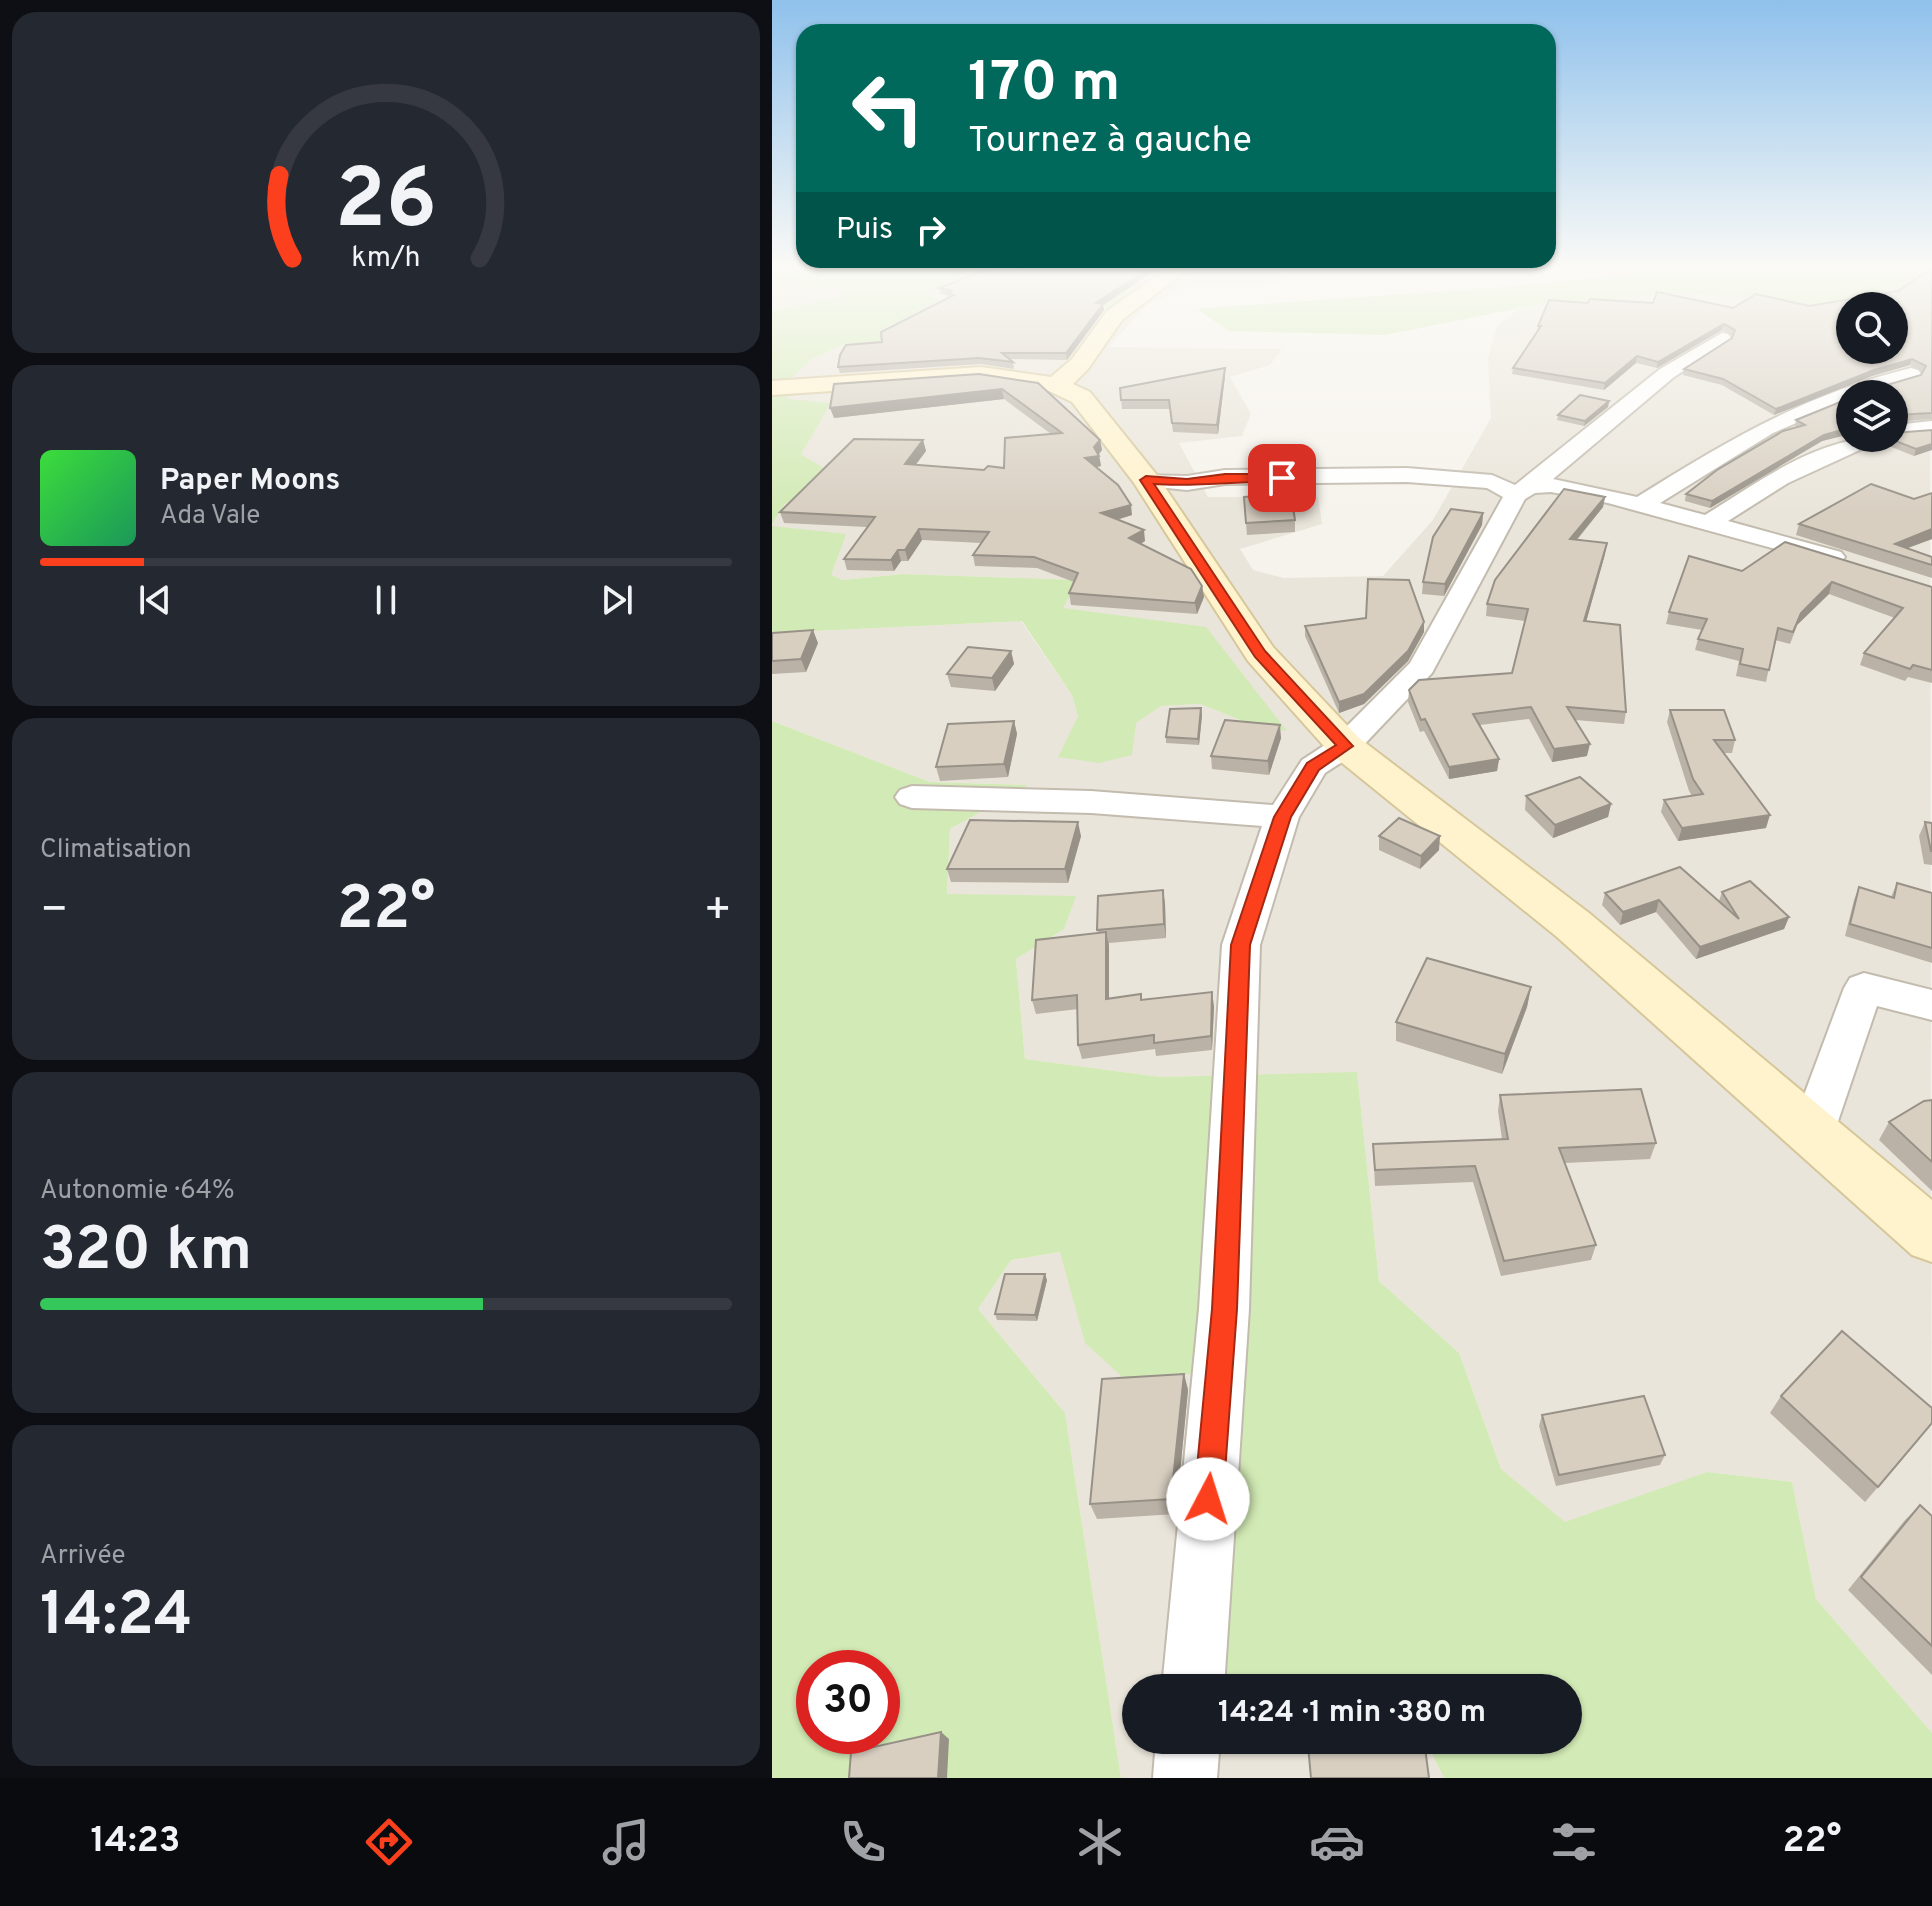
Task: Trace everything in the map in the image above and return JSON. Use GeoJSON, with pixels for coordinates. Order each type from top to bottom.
{"type":"FeatureCollection","features":[{"type":"Feature","properties":{"kind":"street"},"geometry":{"type":"LineString","coordinates":[[1055,385],[1072,375],[1093,348]]}},
{"type":"Feature","properties":{"kind":"street"},"geometry":{"type":"LineString","coordinates":[[1194,1674],[1224,1309],[1241,945],[1282,817],[1313,767],[1345,746],[1422,667],[1522,491],[1667,373],[1706,348]]}},
{"type":"Feature","properties":{"kind":"street"},"geometry":{"type":"LineString","coordinates":[[774,388],[981,374],[1055,385],[1081,397],[1146,480],[1260,654],[1345,746],[1573,925],[1932,1236]]}},
{"type":"Feature","properties":{"kind":"street"},"geometry":{"type":"LineString","coordinates":[[1642,504],[1746,439],[1787,418],[1832,399],[1911,374]]}},
{"type":"Feature","properties":{"kind":"street"},"geometry":{"type":"LineString","coordinates":[[1908,430],[1932,427]]}},
{"type":"Feature","properties":{"kind":"street"},"geometry":{"type":"LineString","coordinates":[[1711,522],[1780,478],[1837,452]]}},
{"type":"Feature","properties":{"kind":"street"},"geometry":{"type":"LineString","coordinates":[[1146,480],[1187,483],[1225,477],[1407,475],[1492,482],[1522,491],[1551,485],[1711,522],[1861,566]]}},
{"type":"Feature","properties":{"kind":"street"},"geometry":{"type":"LineString","coordinates":[[912,797],[1091,802],[1282,817]]}},
{"type":"Feature","properties":{"kind":"street"},"geometry":{"type":"LineString","coordinates":[[1813,1130],[1864,988],[1932,1005]]}},
{"type":"Feature","properties":{"kind":"street"},"geometry":{"type":"LineString","coordinates":[[1185,1778],[1187,1754]]}},
{"type":"Feature","properties":{"kind":"shaded area"},"geometry":{"type":"Polygon","coordinates":[[[836,348],[1282,349],[1270,365],[1230,377],[1251,414],[1242,436],[1179,443],[1208,497],[1318,497],[1322,524],[1240,549],[1253,570],[1284,578],[1383,576],[1433,520],[1491,418],[1488,358],[1491,348],[1836,348],[1836,364],[1908,364],[1908,348],[1930,348],[1932,1733],[1816,1599],[1792,1482],[1707,1472],[1565,1523],[1501,1469],[1459,1353],[1379,1281],[1357,1073],[1160,1077],[1025,1059],[1016,959],[1064,929],[1075,897],[947,895],[950,829],[1026,785],[930,782],[772,721],[772,633],[1021,621],[1072,695],[1078,716],[1059,757],[1136,723],[1161,706],[1200,704],[1258,727],[1062,608],[1077,580],[903,574],[844,580],[831,576],[772,526],[784,505],[829,472],[801,454],[788,399],[791,379],[812,359],[836,348]]]}},
{"type":"Feature","properties":{"kind":"shaded area"},"geometry":{"type":"Polygon","coordinates":[[[1061,1252],[1085,1343],[1214,1369],[1187,1674],[1122,1674],[1122,1754],[1432,1754],[1444,1778],[1121,1778],[1065,1413],[978,1309],[1011,1260],[1061,1252]]]}},
{"type":"Feature","properties":{"kind":"green space"},"geometry":{"type":"Polygon","coordinates":[[[772,348],[836,348],[812,359],[791,379],[788,399],[831,403],[801,454],[830,472],[784,505],[772,525],[772,348]]]}},
{"type":"Feature","properties":{"kind":"green space"},"geometry":{"type":"Polygon","coordinates":[[[881,348],[895,348],[904,367],[869,372],[881,348]]]}},
{"type":"Feature","properties":{"kind":"green space"},"geometry":{"type":"Polygon","coordinates":[[[772,526],[846,534],[831,575],[843,580],[903,574],[1078,580],[1063,608],[1206,627],[1287,731],[1258,727],[1200,704],[1161,706],[1136,723],[1132,755],[1099,763],[1058,757],[1078,716],[1072,695],[1022,621],[772,633],[772,526]]]}},
{"type":"Feature","properties":{"kind":"green space"},"geometry":{"type":"Polygon","coordinates":[[[772,721],[930,782],[1028,785],[950,829],[947,894],[1076,896],[1064,929],[1016,959],[1025,1059],[1160,1077],[1357,1072],[1379,1281],[1459,1353],[1501,1469],[1565,1522],[1707,1472],[1792,1482],[1816,1599],[1932,1733],[1932,1778],[1444,1778],[1432,1754],[1582,1754],[1582,1674],[1187,1674],[1214,1370],[1129,1383],[1085,1343],[1060,1252],[1011,1260],[978,1309],[1065,1413],[1121,1778],[772,1778],[772,721]]]}},
{"type":"Feature","properties":{"kind":"building"},"geometry":{"type":"Polygon","coordinates":[[[844,348],[1070,348],[1066,353],[1002,353],[1013,362],[979,358],[838,367],[844,348]]]}},
{"type":"Feature","properties":{"kind":"building"},"geometry":{"type":"Polygon","coordinates":[[[1526,348],[1682,348],[1658,362],[1637,356],[1605,383],[1513,368],[1526,348]]]}},
{"type":"Feature","properties":{"kind":"building"},"geometry":{"type":"Polygon","coordinates":[[[1717,348],[1836,348],[1836,364],[1895,364],[1849,380],[1836,380],[1836,385],[1776,409],[1723,379],[1684,369],[1717,348]]]}},
{"type":"Feature","properties":{"kind":"building"},"geometry":{"type":"Polygon","coordinates":[[[1908,348],[1932,348],[1932,413],[1908,414],[1908,380],[1904,380],[1921,375],[1926,366],[1908,360],[1908,348]]]}},
{"type":"Feature","properties":{"kind":"building"},"geometry":{"type":"Polygon","coordinates":[[[1225,368],[1217,425],[1172,423],[1169,400],[1121,400],[1120,388],[1225,368]]]}},
{"type":"Feature","properties":{"kind":"building"},"geometry":{"type":"Polygon","coordinates":[[[979,374],[1038,383],[1100,440],[1094,447],[1099,456],[1085,458],[1118,485],[1131,505],[1101,513],[1144,530],[1129,538],[1191,569],[1202,586],[1195,603],[1069,593],[1078,573],[1034,557],[973,555],[989,532],[919,529],[905,550],[898,550],[891,560],[844,559],[875,517],[780,512],[854,439],[923,440],[905,464],[984,470],[988,466],[1004,468],[1005,438],[1062,433],[1002,389],[830,408],[834,384],[979,374]]]}},
{"type":"Feature","properties":{"kind":"building"},"geometry":{"type":"Polygon","coordinates":[[[1580,395],[1609,401],[1585,421],[1558,415],[1580,395]]]}},
{"type":"Feature","properties":{"kind":"building"},"geometry":{"type":"Polygon","coordinates":[[[1836,404],[1836,432],[1824,435],[1712,501],[1686,494],[1717,470],[1783,431],[1805,425],[1796,420],[1836,404]]]}},
{"type":"Feature","properties":{"kind":"building"},"geometry":{"type":"Polygon","coordinates":[[[1932,430],[1932,444],[1916,449],[1908,446],[1908,432],[1932,430]]]}},
{"type":"Feature","properties":{"kind":"building"},"geometry":{"type":"Polygon","coordinates":[[[1871,484],[1914,499],[1932,493],[1932,529],[1895,544],[1932,557],[1932,565],[1799,524],[1871,484]]]}},
{"type":"Feature","properties":{"kind":"building"},"geometry":{"type":"Polygon","coordinates":[[[1564,489],[1605,497],[1570,539],[1607,543],[1584,621],[1620,625],[1626,712],[1567,707],[1590,744],[1554,749],[1531,707],[1473,714],[1499,759],[1449,767],[1425,719],[1421,720],[1409,690],[1419,680],[1512,673],[1528,609],[1487,604],[1495,580],[1564,489]]]}},
{"type":"Feature","properties":{"kind":"building"},"geometry":{"type":"Polygon","coordinates":[[[1291,494],[1295,520],[1246,523],[1244,497],[1291,494]]]}},
{"type":"Feature","properties":{"kind":"building"},"geometry":{"type":"Polygon","coordinates":[[[1451,509],[1483,513],[1445,584],[1423,582],[1433,537],[1451,509]]]}},
{"type":"Feature","properties":{"kind":"building"},"geometry":{"type":"Polygon","coordinates":[[[1785,542],[1932,587],[1932,670],[1913,665],[1910,669],[1864,653],[1903,608],[1832,582],[1801,613],[1793,632],[1778,628],[1769,670],[1740,664],[1743,649],[1698,639],[1707,619],[1669,612],[1689,556],[1742,571],[1785,542]]]}},
{"type":"Feature","properties":{"kind":"building"},"geometry":{"type":"Polygon","coordinates":[[[1368,579],[1409,580],[1424,622],[1408,651],[1364,694],[1339,702],[1305,626],[1366,618],[1368,579]]]}},
{"type":"Feature","properties":{"kind":"building"},"geometry":{"type":"Polygon","coordinates":[[[813,630],[801,659],[772,661],[772,633],[813,630]]]}},
{"type":"Feature","properties":{"kind":"building"},"geometry":{"type":"Polygon","coordinates":[[[968,647],[1011,651],[992,678],[947,674],[968,647]]]}},
{"type":"Feature","properties":{"kind":"building"},"geometry":{"type":"Polygon","coordinates":[[[1201,708],[1198,739],[1166,737],[1170,709],[1201,708]]]}},
{"type":"Feature","properties":{"kind":"building"},"geometry":{"type":"Polygon","coordinates":[[[1670,710],[1724,710],[1735,740],[1714,740],[1770,815],[1682,828],[1664,800],[1703,794],[1693,779],[1670,710]]]}},
{"type":"Feature","properties":{"kind":"building"},"geometry":{"type":"Polygon","coordinates":[[[1225,720],[1280,725],[1268,761],[1211,756],[1225,720]]]}},
{"type":"Feature","properties":{"kind":"building"},"geometry":{"type":"Polygon","coordinates":[[[1014,721],[1004,764],[936,767],[948,724],[1014,721]]]}},
{"type":"Feature","properties":{"kind":"building"},"geometry":{"type":"Polygon","coordinates":[[[1580,777],[1611,804],[1555,825],[1526,796],[1580,777]]]}},
{"type":"Feature","properties":{"kind":"building"},"geometry":{"type":"Polygon","coordinates":[[[1399,818],[1440,836],[1421,856],[1379,836],[1399,818]]]}},
{"type":"Feature","properties":{"kind":"building"},"geometry":{"type":"Polygon","coordinates":[[[970,820],[1078,822],[1065,869],[947,869],[970,820]]]}},
{"type":"Feature","properties":{"kind":"building"},"geometry":{"type":"Polygon","coordinates":[[[1925,822],[1932,823],[1932,851],[1931,851],[1925,822]]]}},
{"type":"Feature","properties":{"kind":"building"},"geometry":{"type":"Polygon","coordinates":[[[1680,867],[1739,919],[1722,892],[1750,881],[1789,917],[1700,947],[1659,900],[1623,912],[1605,893],[1680,867]]]}},
{"type":"Feature","properties":{"kind":"building"},"geometry":{"type":"Polygon","coordinates":[[[1897,883],[1932,893],[1932,948],[1850,924],[1859,887],[1894,898],[1897,883]]]}},
{"type":"Feature","properties":{"kind":"building"},"geometry":{"type":"Polygon","coordinates":[[[1163,890],[1164,924],[1097,930],[1098,896],[1163,890]]]}},
{"type":"Feature","properties":{"kind":"building"},"geometry":{"type":"Polygon","coordinates":[[[1106,932],[1106,999],[1141,994],[1141,1000],[1212,992],[1211,1036],[1154,1043],[1154,1035],[1078,1045],[1077,995],[1032,1000],[1036,940],[1106,932]]]}},
{"type":"Feature","properties":{"kind":"building"},"geometry":{"type":"Polygon","coordinates":[[[1427,958],[1531,987],[1505,1054],[1396,1022],[1427,958]]]}},
{"type":"Feature","properties":{"kind":"building"},"geometry":{"type":"Polygon","coordinates":[[[1641,1089],[1656,1143],[1559,1148],[1596,1245],[1504,1261],[1475,1166],[1375,1170],[1373,1144],[1508,1139],[1500,1095],[1641,1089]]]}},
{"type":"Feature","properties":{"kind":"building"},"geometry":{"type":"Polygon","coordinates":[[[1932,1100],[1932,1162],[1889,1122],[1924,1101],[1932,1100]]]}},
{"type":"Feature","properties":{"kind":"building"},"geometry":{"type":"Polygon","coordinates":[[[1005,1274],[1045,1274],[1035,1315],[995,1314],[1005,1274]]]}},
{"type":"Feature","properties":{"kind":"building"},"geometry":{"type":"Polygon","coordinates":[[[1842,1331],[1932,1408],[1932,1423],[1878,1487],[1781,1396],[1842,1331]]]}},
{"type":"Feature","properties":{"kind":"building"},"geometry":{"type":"Polygon","coordinates":[[[1184,1374],[1171,1499],[1090,1504],[1102,1379],[1184,1374]]]}},
{"type":"Feature","properties":{"kind":"building"},"geometry":{"type":"Polygon","coordinates":[[[1644,1396],[1665,1455],[1559,1475],[1542,1415],[1644,1396]]]}},
{"type":"Feature","properties":{"kind":"building"},"geometry":{"type":"Polygon","coordinates":[[[1920,1505],[1932,1516],[1932,1646],[1861,1577],[1920,1505]]]}},
{"type":"Feature","properties":{"kind":"building"},"geometry":{"type":"Polygon","coordinates":[[[941,1732],[938,1778],[849,1778],[851,1754],[900,1754],[900,1741],[941,1732]]]}},
{"type":"Feature","properties":{"kind":"building"},"geometry":{"type":"Polygon","coordinates":[[[1309,1754],[1426,1754],[1429,1778],[1311,1778],[1309,1754]]]}},
{"type":"Feature","properties":{"kind":"route"},"geometry":{"type":"LineString","coordinates":[[1208,1499],[1224,1309],[1241,945],[1282,817],[1313,767],[1345,746],[1260,654],[1146,480],[1187,483],[1225,477],[1282,478]]}}]}
